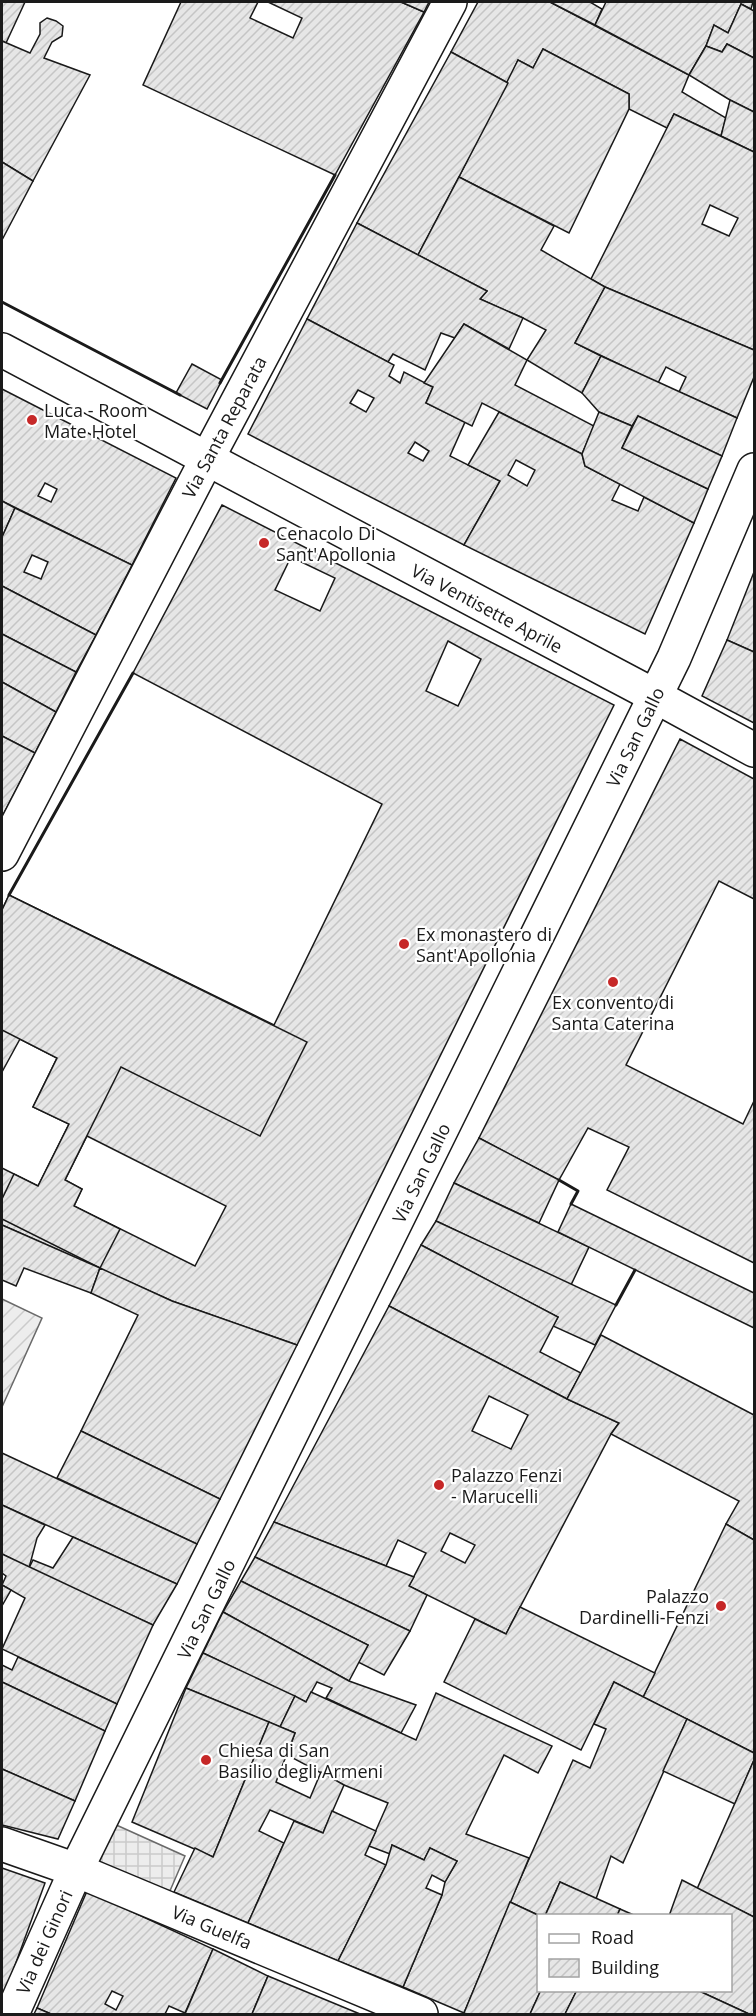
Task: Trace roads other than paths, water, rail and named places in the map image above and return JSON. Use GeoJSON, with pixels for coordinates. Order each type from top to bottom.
{"type":"FeatureCollection","features":[{"type":"Feature","properties":{"kind":"street","name":"Via Santa Reparata"},"geometry":{"type":"LineString","coordinates":[[2,854],[207,459],[450,2]]}},
{"type":"Feature","properties":{"kind":"street","name":"Via Ventisette Aprile"},"geometry":{"type":"LineString","coordinates":[[2,350],[754,750]]}},
{"type":"Feature","properties":{"kind":"street","name":"Via San Gallo"},"geometry":{"type":"LineString","coordinates":[[76,1870],[674,658],[754,470]]}},
{"type":"Feature","properties":{"kind":"street","name":"Via Guelfa"},"geometry":{"type":"LineString","coordinates":[[2,1844],[76,1870],[421,2014]]}},
{"type":"Feature","properties":{"kind":"street","name":"Via dei Ginori"},"geometry":{"type":"LineString","coordinates":[[12,2014],[76,1870]]}},
{"type":"Feature","properties":{"kind":"place","name":"Luca - Room Mate Hotel"},"geometry":{"type":"Point","coordinates":[32,420]}},
{"type":"Feature","properties":{"kind":"place","name":"Cenacolo Di Sant'Apollonia"},"geometry":{"type":"Point","coordinates":[264,543]}},
{"type":"Feature","properties":{"kind":"place","name":"Ex monastero di Sant'Apollonia"},"geometry":{"type":"Point","coordinates":[404,944]}},
{"type":"Feature","properties":{"kind":"place","name":"Ex convento di Santa Caterina"},"geometry":{"type":"Point","coordinates":[613,982]}},
{"type":"Feature","properties":{"kind":"place","name":"Palazzo Fenzi - Marucelli"},"geometry":{"type":"Point","coordinates":[439,1485]}},
{"type":"Feature","properties":{"kind":"place","name":"Palazzo Dardinelli-Fenzi"},"geometry":{"type":"Point","coordinates":[721,1606]}},
{"type":"Feature","properties":{"kind":"place","name":"Chiesa di San Basilio degli Armeni"},"geometry":{"type":"Point","coordinates":[206,1760]}}]}
